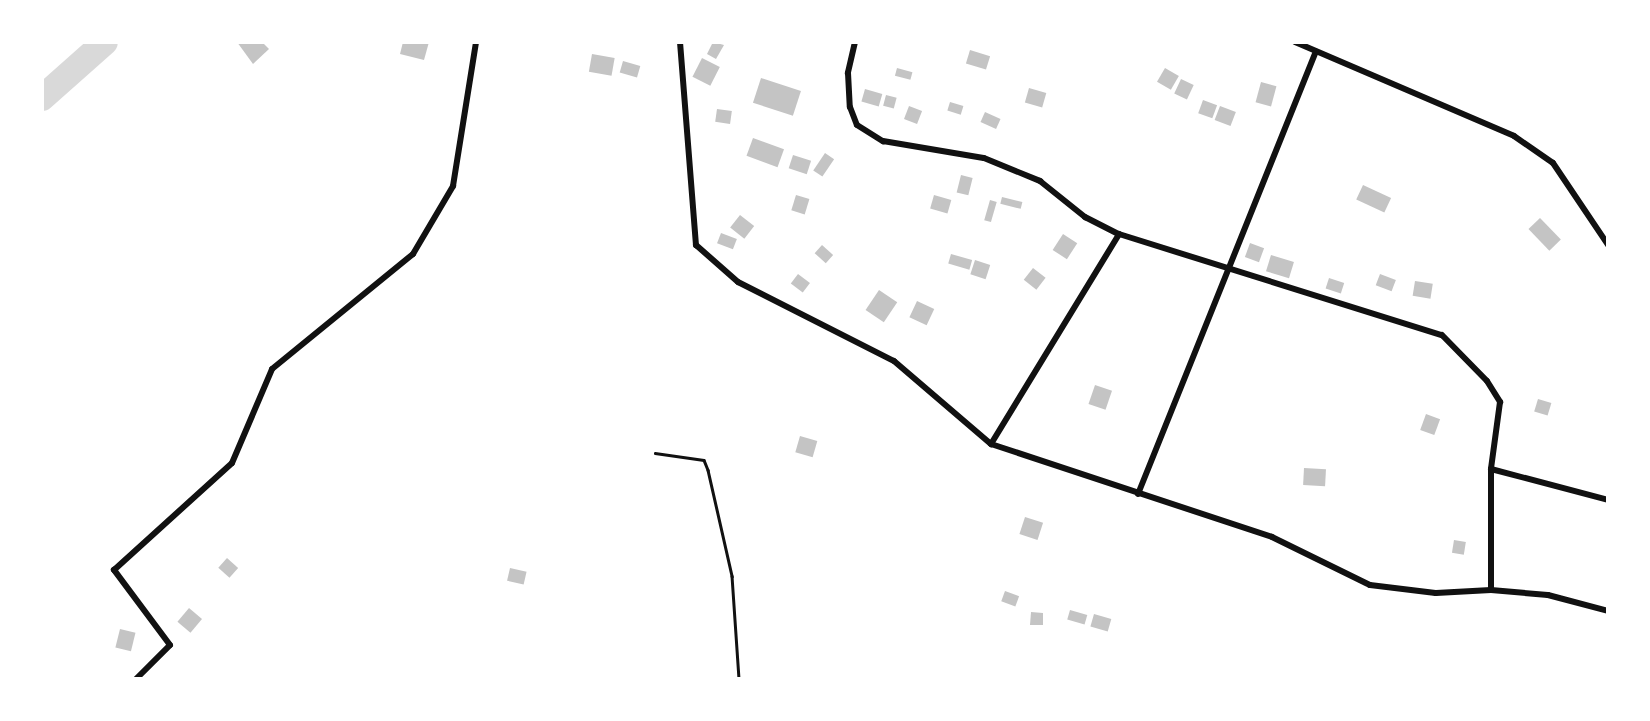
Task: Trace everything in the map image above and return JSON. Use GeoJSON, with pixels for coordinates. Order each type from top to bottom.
{"type":"FeatureCollection","features":[{"type":"Feature","properties":{"kind":"street"},"geometry":{"type":"LineString","coordinates":[[136,679],[170,645],[114,570],[232,463],[272,369],[413,254],[453,186],[476,42]]}},
{"type":"Feature","properties":{"kind":"street"},"geometry":{"type":"LineString","coordinates":[[680,42],[696,245],[738,282],[894,361],[991,444],[1272,537],[1370,585],[1436,593],[1491,590],[1548,595],[1608,611]]}},
{"type":"Feature","properties":{"kind":"street"},"geometry":{"type":"LineString","coordinates":[[855,42],[848,73],[849,107],[857,125],[883,141],[984,159],[1040,181],[1085,217],[1119,234],[1442,335],[1487,381],[1500,402],[1491,469],[1491,590]]}},
{"type":"Feature","properties":{"kind":"street"},"geometry":{"type":"LineString","coordinates":[[1295,42],[1514,136],[1553,163],[1608,245]]}},
{"type":"Feature","properties":{"kind":"street"},"geometry":{"type":"LineString","coordinates":[[1138,494],[1316,51]]}},
{"type":"Feature","properties":{"kind":"street"},"geometry":{"type":"LineString","coordinates":[[991,444],[1119,234]]}},
{"type":"Feature","properties":{"kind":"street"},"geometry":{"type":"LineString","coordinates":[[1491,469],[1608,500]]}},
{"type":"Feature","properties":{"kind":"path"},"geometry":{"type":"LineString","coordinates":[[655,453],[704,460],[708,470],[732,576],[740,679]]}},
{"type":"Feature","properties":{"kind":"building"},"geometry":{"type":"Polygon","coordinates":[[[237,42],[262,42],[269,49],[253,64],[237,42]]]}},
{"type":"Feature","properties":{"kind":"building"},"geometry":{"type":"Polygon","coordinates":[[[403,42],[429,42],[424,60],[400,54],[403,42]]]}},
{"type":"Feature","properties":{"kind":"building"},"geometry":{"type":"Polygon","coordinates":[[[713,42],[724,45],[716,59],[707,54],[713,42]]]}},
{"type":"Feature","properties":{"kind":"building"},"geometry":{"type":"Polygon","coordinates":[[[970,50],[990,56],[986,70],[966,63],[970,50]]]}},
{"type":"Feature","properties":{"kind":"building"},"geometry":{"type":"Polygon","coordinates":[[[592,54],[615,58],[612,76],[589,72],[592,54]]]}},
{"type":"Feature","properties":{"kind":"building"},"geometry":{"type":"Polygon","coordinates":[[[702,58],[720,67],[710,86],[692,77],[702,58]]]}},
{"type":"Feature","properties":{"kind":"building"},"geometry":{"type":"Polygon","coordinates":[[[623,61],[640,66],[637,77],[620,73],[623,61]]]}},
{"type":"Feature","properties":{"kind":"building"},"geometry":{"type":"Polygon","coordinates":[[[897,68],[912,72],[910,80],[895,76],[897,68]]]}},
{"type":"Feature","properties":{"kind":"building"},"geometry":{"type":"Polygon","coordinates":[[[1165,68],[1179,76],[1171,90],[1157,82],[1165,68]]]}},
{"type":"Feature","properties":{"kind":"building"},"geometry":{"type":"Polygon","coordinates":[[[761,78],[801,91],[793,116],[753,103],[761,78]]]}},
{"type":"Feature","properties":{"kind":"building"},"geometry":{"type":"Polygon","coordinates":[[[1181,79],[1194,85],[1187,99],[1174,94],[1181,79]]]}},
{"type":"Feature","properties":{"kind":"building"},"geometry":{"type":"Polygon","coordinates":[[[1261,82],[1276,86],[1271,106],[1256,102],[1261,82]]]}},
{"type":"Feature","properties":{"kind":"building"},"geometry":{"type":"Polygon","coordinates":[[[1029,88],[1046,93],[1042,107],[1025,102],[1029,88]]]}},
{"type":"Feature","properties":{"kind":"building"},"geometry":{"type":"Polygon","coordinates":[[[865,89],[882,94],[879,106],[861,101],[865,89]]]}},
{"type":"Feature","properties":{"kind":"building"},"geometry":{"type":"Polygon","coordinates":[[[886,95],[897,98],[894,108],[883,106],[886,95]]]}},
{"type":"Feature","properties":{"kind":"building"},"geometry":{"type":"Polygon","coordinates":[[[1203,100],[1217,105],[1212,118],[1198,113],[1203,100]]]}},
{"type":"Feature","properties":{"kind":"building"},"geometry":{"type":"Polygon","coordinates":[[[950,102],[963,106],[961,115],[947,111],[950,102]]]}},
{"type":"Feature","properties":{"kind":"building"},"geometry":{"type":"Polygon","coordinates":[[[909,106],[922,111],[917,124],[904,119],[909,106]]]}},
{"type":"Feature","properties":{"kind":"building"},"geometry":{"type":"Polygon","coordinates":[[[1220,106],[1236,112],[1230,126],[1215,120],[1220,106]]]}},
{"type":"Feature","properties":{"kind":"building"},"geometry":{"type":"Polygon","coordinates":[[[717,109],[732,111],[730,124],[715,122],[717,109]]]}},
{"type":"Feature","properties":{"kind":"building"},"geometry":{"type":"Polygon","coordinates":[[[985,112],[1001,119],[996,129],[981,122],[985,112]]]}},
{"type":"Feature","properties":{"kind":"building"},"geometry":{"type":"Polygon","coordinates":[[[753,138],[784,149],[778,167],[747,156],[753,138]]]}},
{"type":"Feature","properties":{"kind":"building"},"geometry":{"type":"Polygon","coordinates":[[[825,153],[834,159],[822,177],[813,170],[825,153]]]}},
{"type":"Feature","properties":{"kind":"building"},"geometry":{"type":"Polygon","coordinates":[[[793,155],[811,161],[807,174],[789,168],[793,155]]]}},
{"type":"Feature","properties":{"kind":"building"},"geometry":{"type":"Polygon","coordinates":[[[961,175],[973,178],[968,195],[957,192],[961,175]]]}},
{"type":"Feature","properties":{"kind":"building"},"geometry":{"type":"Polygon","coordinates":[[[1363,185],[1391,198],[1384,213],[1356,200],[1363,185]]]}},
{"type":"Feature","properties":{"kind":"building"},"geometry":{"type":"Polygon","coordinates":[[[796,195],[809,199],[805,214],[791,210],[796,195]]]}},
{"type":"Feature","properties":{"kind":"building"},"geometry":{"type":"Polygon","coordinates":[[[934,195],[951,200],[947,213],[930,208],[934,195]]]}},
{"type":"Feature","properties":{"kind":"building"},"geometry":{"type":"Polygon","coordinates":[[[1002,197],[1022,202],[1021,209],[1000,204],[1002,197]]]}},
{"type":"Feature","properties":{"kind":"building"},"geometry":{"type":"Polygon","coordinates":[[[990,200],[997,202],[991,222],[984,220],[990,200]]]}},
{"type":"Feature","properties":{"kind":"building"},"geometry":{"type":"Polygon","coordinates":[[[740,215],[754,226],[744,239],[730,228],[740,215]]]}},
{"type":"Feature","properties":{"kind":"building"},"geometry":{"type":"Polygon","coordinates":[[[1540,218],[1561,240],[1549,251],[1528,229],[1540,218]]]}},
{"type":"Feature","properties":{"kind":"building"},"geometry":{"type":"Polygon","coordinates":[[[721,233],[737,239],[733,249],[717,243],[721,233]]]}},
{"type":"Feature","properties":{"kind":"building"},"geometry":{"type":"Polygon","coordinates":[[[1063,234],[1077,243],[1067,259],[1053,250],[1063,234]]]}},
{"type":"Feature","properties":{"kind":"building"},"geometry":{"type":"Polygon","coordinates":[[[1250,243],[1264,248],[1259,262],[1245,257],[1250,243]]]}},
{"type":"Feature","properties":{"kind":"building"},"geometry":{"type":"Polygon","coordinates":[[[822,245],[833,255],[826,263],[815,253],[822,245]]]}},
{"type":"Feature","properties":{"kind":"building"},"geometry":{"type":"Polygon","coordinates":[[[951,254],[972,260],[969,270],[948,264],[951,254]]]}},
{"type":"Feature","properties":{"kind":"building"},"geometry":{"type":"Polygon","coordinates":[[[1271,255],[1294,262],[1289,278],[1266,271],[1271,255]]]}},
{"type":"Feature","properties":{"kind":"building"},"geometry":{"type":"Polygon","coordinates":[[[975,260],[990,265],[986,279],[970,274],[975,260]]]}},
{"type":"Feature","properties":{"kind":"building"},"geometry":{"type":"Polygon","coordinates":[[[1033,268],[1046,278],[1036,290],[1024,280],[1033,268]]]}},
{"type":"Feature","properties":{"kind":"building"},"geometry":{"type":"Polygon","coordinates":[[[798,274],[810,283],[803,293],[791,284],[798,274]]]}},
{"type":"Feature","properties":{"kind":"building"},"geometry":{"type":"Polygon","coordinates":[[[1380,274],[1396,280],[1392,291],[1376,285],[1380,274]]]}},
{"type":"Feature","properties":{"kind":"building"},"geometry":{"type":"Polygon","coordinates":[[[1329,278],[1344,283],[1341,293],[1326,288],[1329,278]]]}},
{"type":"Feature","properties":{"kind":"building"},"geometry":{"type":"Polygon","coordinates":[[[1415,281],[1433,284],[1430,299],[1413,296],[1415,281]]]}},
{"type":"Feature","properties":{"kind":"building"},"geometry":{"type":"Polygon","coordinates":[[[879,290],[897,302],[884,322],[866,310],[879,290]]]}},
{"type":"Feature","properties":{"kind":"building"},"geometry":{"type":"Polygon","coordinates":[[[917,301],[934,309],[927,325],[909,317],[917,301]]]}},
{"type":"Feature","properties":{"kind":"building"},"geometry":{"type":"Polygon","coordinates":[[[1095,385],[1112,391],[1106,410],[1088,404],[1095,385]]]}},
{"type":"Feature","properties":{"kind":"building"},"geometry":{"type":"Polygon","coordinates":[[[1538,399],[1551,403],[1548,416],[1534,411],[1538,399]]]}},
{"type":"Feature","properties":{"kind":"building"},"geometry":{"type":"Polygon","coordinates":[[[1426,414],[1440,419],[1434,435],[1420,430],[1426,414]]]}},
{"type":"Feature","properties":{"kind":"building"},"geometry":{"type":"Polygon","coordinates":[[[800,436],[817,441],[813,457],[795,452],[800,436]]]}},
{"type":"Feature","properties":{"kind":"building"},"geometry":{"type":"Polygon","coordinates":[[[1304,468],[1326,469],[1325,486],[1303,485],[1304,468]]]}},
{"type":"Feature","properties":{"kind":"building"},"geometry":{"type":"Polygon","coordinates":[[[1025,517],[1043,523],[1038,540],[1019,534],[1025,517]]]}},
{"type":"Feature","properties":{"kind":"building"},"geometry":{"type":"Polygon","coordinates":[[[1454,540],[1466,542],[1464,555],[1452,553],[1454,540]]]}},
{"type":"Feature","properties":{"kind":"building"},"geometry":{"type":"Polygon","coordinates":[[[227,558],[238,568],[229,578],[218,568],[227,558]]]}},
{"type":"Feature","properties":{"kind":"building"},"geometry":{"type":"Polygon","coordinates":[[[510,568],[527,572],[524,584],[507,581],[510,568]]]}},
{"type":"Feature","properties":{"kind":"building"},"geometry":{"type":"Polygon","coordinates":[[[1005,591],[1019,596],[1015,606],[1001,601],[1005,591]]]}},
{"type":"Feature","properties":{"kind":"building"},"geometry":{"type":"Polygon","coordinates":[[[189,608],[202,619],[190,633],[177,622],[189,608]]]}},
{"type":"Feature","properties":{"kind":"building"},"geometry":{"type":"Polygon","coordinates":[[[1070,610],[1087,615],[1085,625],[1067,620],[1070,610]]]}},
{"type":"Feature","properties":{"kind":"building"},"geometry":{"type":"Polygon","coordinates":[[[1031,612],[1043,613],[1043,625],[1030,625],[1031,612]]]}},
{"type":"Feature","properties":{"kind":"building"},"geometry":{"type":"Polygon","coordinates":[[[1094,614],[1111,619],[1108,631],[1090,626],[1094,614]]]}},
{"type":"Feature","properties":{"kind":"building"},"geometry":{"type":"Polygon","coordinates":[[[120,629],[136,633],[131,651],[115,647],[120,629]]]}},
{"type":"Feature","properties":{"kind":"waterway"},"geometry":{"type":"LineString","coordinates":[[42,98],[105,42]]}}]}
